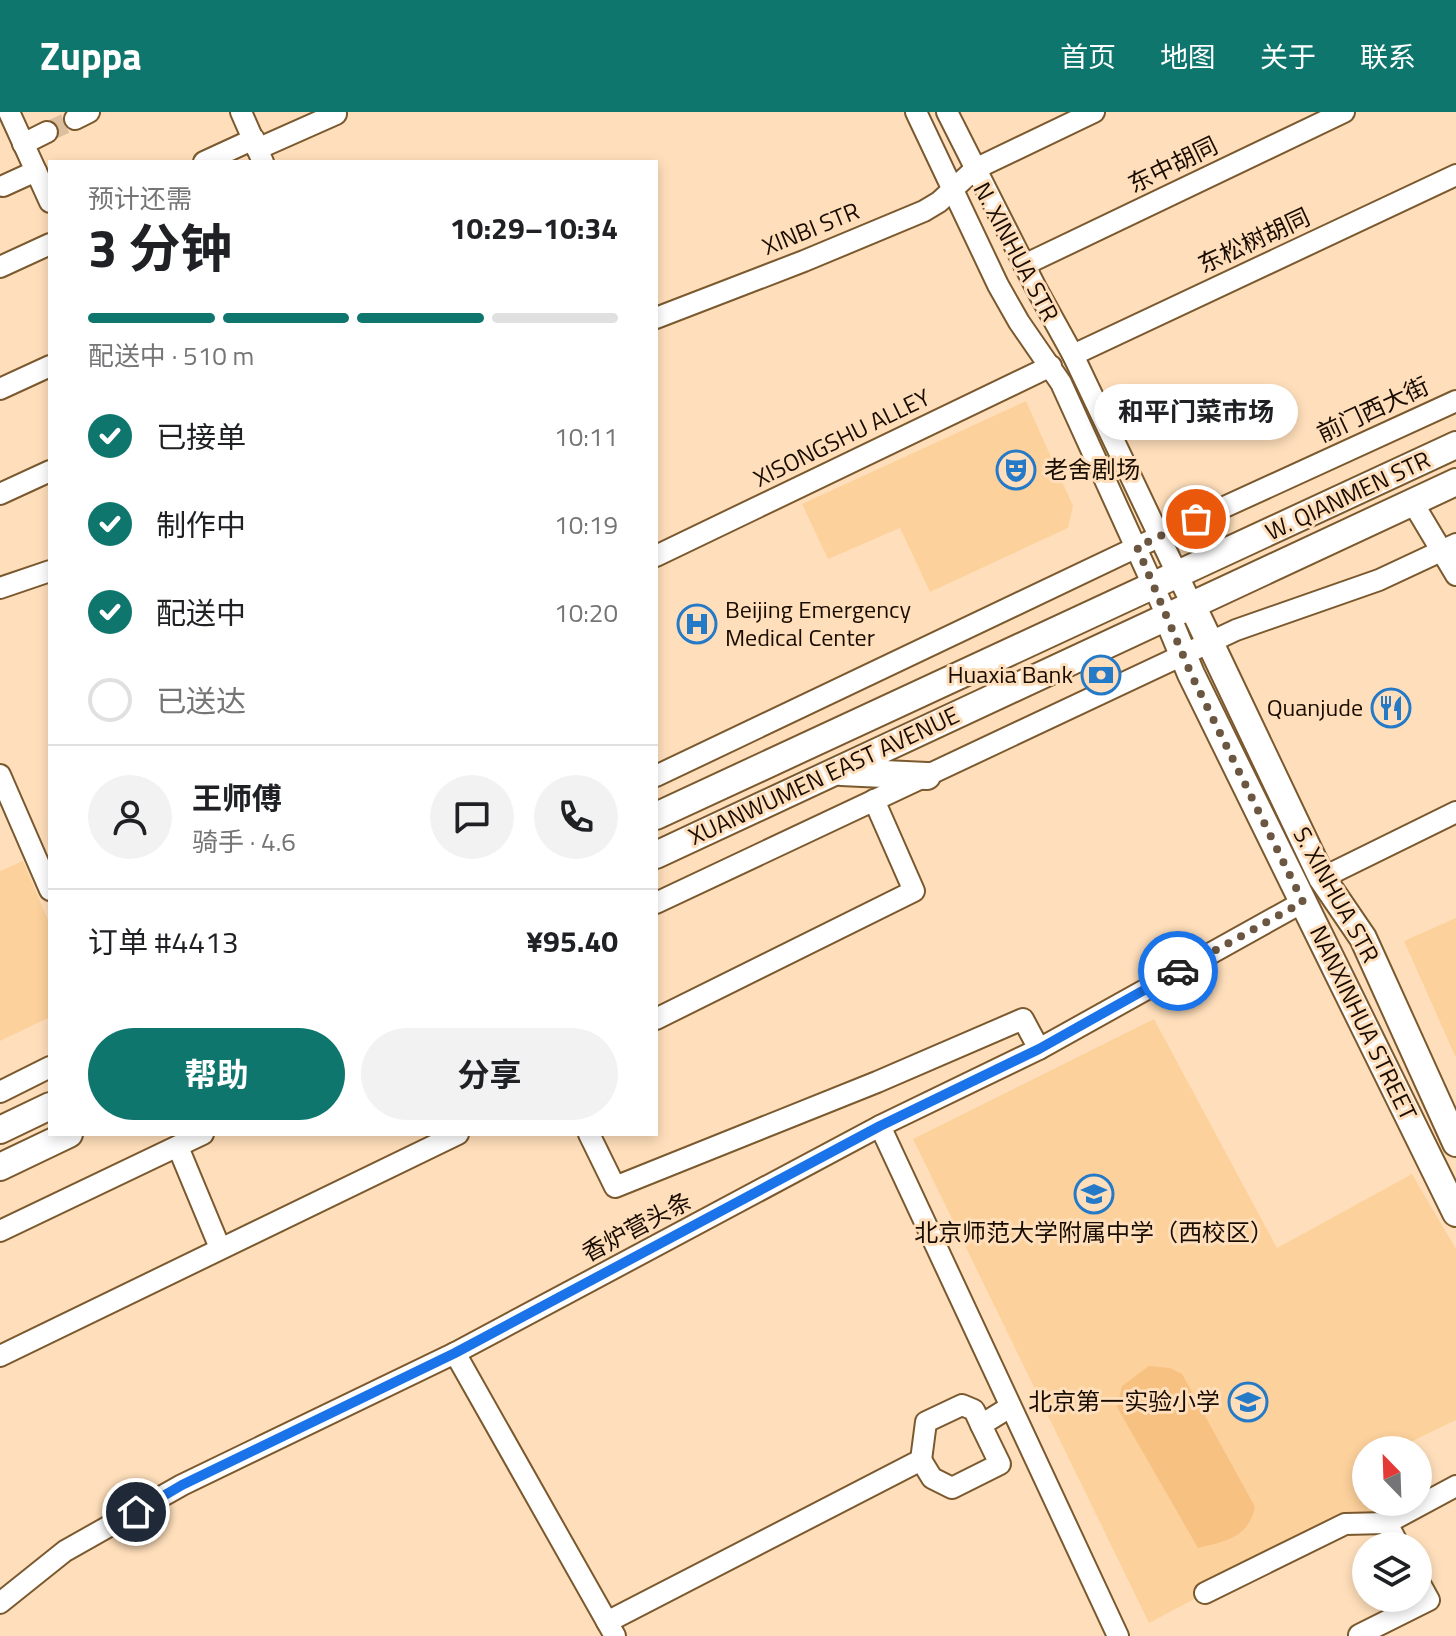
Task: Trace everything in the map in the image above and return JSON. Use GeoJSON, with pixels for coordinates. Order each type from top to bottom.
{"type":"FeatureCollection","features":[{"type":"Feature","properties":{"kind":"main road","name":"W. QIANMEN STR"},"geometry":{"type":"LineString","coordinates":[[1166,582],[1456,445]]}},
{"type":"Feature","properties":{"kind":"main road","name":"XUANWUMEN EAST AVENUE"},"geometry":{"type":"LineString","coordinates":[[658,854],[1456,482]]}},
{"type":"Feature","properties":{"kind":"main road","name":"XUANWUMEN EAST AVENUE"},"geometry":{"type":"LineString","coordinates":[[658,815],[1166,582]]}},
{"type":"Feature","properties":{"kind":"main road","name":"S. XINHUA STR"},"geometry":{"type":"LineString","coordinates":[[1192,605],[1322,878],[1363,938],[1456,1143]]}},
{"type":"Feature","properties":{"kind":"main road","name":"NANXINHUA STREET"},"geometry":{"type":"LineString","coordinates":[[1167,616],[1456,1213]]}},
{"type":"Feature","properties":{"kind":"main road"},"geometry":{"type":"LineString","coordinates":[[838,772],[927,776]]}},
{"type":"Feature","properties":{"kind":"main road"},"geometry":{"type":"LineString","coordinates":[[0,1130],[48,1107]]}},
{"type":"Feature","properties":{"kind":"main road"},"geometry":{"type":"LineString","coordinates":[[0,1167],[65,1136]]}},
{"type":"Feature","properties":{"kind":"street"},"geometry":{"type":"LineString","coordinates":[[9,112],[48,198]]}},
{"type":"Feature","properties":{"kind":"street"},"geometry":{"type":"LineString","coordinates":[[241,112],[258,150]]}},
{"type":"Feature","properties":{"kind":"street","name":"N. XINHUA STR"},"geometry":{"type":"LineString","coordinates":[[916,112],[998,285],[1019,322],[1051,366],[1137,547],[1166,582]]}},
{"type":"Feature","properties":{"kind":"street"},"geometry":{"type":"LineString","coordinates":[[947,112],[1073,355],[1158,537],[1166,582],[1167,616]]}},
{"type":"Feature","properties":{"kind":"street","name":"XINBI STR"},"geometry":{"type":"LineString","coordinates":[[658,317],[791,267],[924,211],[975,169],[1094,112]]}},
{"type":"Feature","properties":{"kind":"street","name":"东中胡同"},"geometry":{"type":"LineString","coordinates":[[1024,265],[1344,112]]}},
{"type":"Feature","properties":{"kind":"street"},"geometry":{"type":"LineString","coordinates":[[213,160],[258,150],[336,114]]}},
{"type":"Feature","properties":{"kind":"street"},"geometry":{"type":"LineString","coordinates":[[23,144],[47,132]]}},
{"type":"Feature","properties":{"kind":"street"},"geometry":{"type":"LineString","coordinates":[[3,186],[36,171]]}},
{"type":"Feature","properties":{"kind":"street","name":"东松树胡同"},"geometry":{"type":"LineString","coordinates":[[1073,355],[1456,175]]}},
{"type":"Feature","properties":{"kind":"street"},"geometry":{"type":"LineString","coordinates":[[0,267],[48,245]]}},
{"type":"Feature","properties":{"kind":"street","name":"XISONGSHU ALLEY"},"geometry":{"type":"LineString","coordinates":[[658,555],[1051,366]]}},
{"type":"Feature","properties":{"kind":"street"},"geometry":{"type":"LineString","coordinates":[[0,389],[48,367]]}},
{"type":"Feature","properties":{"kind":"street","name":"前门西大街"},"geometry":{"type":"LineString","coordinates":[[658,775],[1158,537],[1456,401]]}},
{"type":"Feature","properties":{"kind":"street"},"geometry":{"type":"LineString","coordinates":[[0,494],[48,472]]}},
{"type":"Feature","properties":{"kind":"street"},"geometry":{"type":"LineString","coordinates":[[1413,503],[1449,548],[1456,575]]}},
{"type":"Feature","properties":{"kind":"street"},"geometry":{"type":"LineString","coordinates":[[658,902],[1236,630],[1379,580],[1449,548]]}},
{"type":"Feature","properties":{"kind":"street"},"geometry":{"type":"LineString","coordinates":[[0,588],[48,572]]}},
{"type":"Feature","properties":{"kind":"street"},"geometry":{"type":"LineString","coordinates":[[1166,582],[1192,605]]}},
{"type":"Feature","properties":{"kind":"street"},"geometry":{"type":"LineString","coordinates":[[0,775],[45,864]]}},
{"type":"Feature","properties":{"kind":"street"},"geometry":{"type":"LineString","coordinates":[[658,1018],[914,891],[874,800]]}},
{"type":"Feature","properties":{"kind":"street"},"geometry":{"type":"LineString","coordinates":[[1322,878],[1456,812]]}},
{"type":"Feature","properties":{"kind":"street","name":"香炉营头条"},"geometry":{"type":"LineString","coordinates":[[0,1603],[65,1551],[182,1485],[455,1353],[880,1126],[1039,1049],[1303,902]]}},
{"type":"Feature","properties":{"kind":"street"},"geometry":{"type":"LineString","coordinates":[[590,1136],[615,1187],[877,1082],[1023,1019],[1039,1049]]}},
{"type":"Feature","properties":{"kind":"street"},"geometry":{"type":"LineString","coordinates":[[0,1092],[48,1068]]}},
{"type":"Feature","properties":{"kind":"street"},"geometry":{"type":"LineString","coordinates":[[880,1126],[1118,1636]]}},
{"type":"Feature","properties":{"kind":"street"},"geometry":{"type":"LineString","coordinates":[[0,1231],[199,1136]]}},
{"type":"Feature","properties":{"kind":"street"},"geometry":{"type":"LineString","coordinates":[[0,1356],[454,1136]]}},
{"type":"Feature","properties":{"kind":"street"},"geometry":{"type":"LineString","coordinates":[[178,1147],[220,1248]]}},
{"type":"Feature","properties":{"kind":"street"},"geometry":{"type":"LineString","coordinates":[[455,1353],[611,1629],[921,1460]]}},
{"type":"Feature","properties":{"kind":"street"},"geometry":{"type":"LineString","coordinates":[[962,1405],[974,1410],[1000,1464],[952,1488],[932,1478],[921,1460],[926,1422],[962,1405]]}},
{"type":"Feature","properties":{"kind":"street"},"geometry":{"type":"LineString","coordinates":[[981,1425],[1010,1407]]}},
{"type":"Feature","properties":{"kind":"street"},"geometry":{"type":"LineString","coordinates":[[1205,1593],[1345,1524],[1387,1523],[1456,1486]]}},
{"type":"Feature","properties":{"kind":"street"},"geometry":{"type":"LineString","coordinates":[[1387,1523],[1392,1532]]}},
{"type":"Feature","properties":{"kind":"street"},"geometry":{"type":"LineString","coordinates":[[1359,1635],[1405,1612]]}},
{"type":"Feature","properties":{"kind":"shaded area"},"geometry":{"type":"Polygon","coordinates":[[[1026,401],[1073,506],[1068,528],[930,592],[900,528],[828,559],[802,504],[1026,401]]]}},
{"type":"Feature","properties":{"kind":"shaded area"},"geometry":{"type":"Polygon","coordinates":[[[23,861],[48,920],[48,1018],[0,1041],[0,871],[23,861]]]}},
{"type":"Feature","properties":{"kind":"shaded area"},"geometry":{"type":"Polygon","coordinates":[[[1456,918],[1456,1058],[1404,941],[1456,918]]]}},
{"type":"Feature","properties":{"kind":"shaded area"},"geometry":{"type":"Polygon","coordinates":[[[1154,1019],[1277,1248],[1412,1174],[1456,1249],[1456,1420],[1423,1436],[1352,1436],[1352,1516],[1383,1516],[1380,1518],[1351,1516],[1149,1623],[913,1139],[1154,1019]]]}},
{"type":"Feature","properties":{"kind":"shaded area"},"geometry":{"type":"Polygon","coordinates":[[[1149,1366],[1170,1368],[1182,1374],[1255,1507],[1247,1526],[1234,1536],[1198,1548],[1117,1407],[1122,1386],[1149,1366]]]}},
{"type":"Feature","properties":{"kind":"tunnel"},"geometry":{"type":"LineString","coordinates":[[47,132],[75,119]]}},
{"type":"Feature","properties":{"kind":"way so far"},"geometry":{"type":"LineString","coordinates":[[1178,971],[1303,902],[1191,674],[1137,547],[1196,519]]}},
{"type":"Feature","properties":{"kind":"place","name":"老舍剧场"},"geometry":{"type":"Point","coordinates":[1016,470]}},
{"type":"Feature","properties":{"kind":"place","name":"和平门菜市场"},"geometry":{"type":"Point","coordinates":[1196,519]}},
{"type":"Feature","properties":{"kind":"place","name":"Beijing Emergency Medical Center"},"geometry":{"type":"Point","coordinates":[697,624]}},
{"type":"Feature","properties":{"kind":"place","name":"Huaxia Bank"},"geometry":{"type":"Point","coordinates":[1101,675]}},
{"type":"Feature","properties":{"kind":"place","name":"Quanjude"},"geometry":{"type":"Point","coordinates":[1391,708]}},
{"type":"Feature","properties":{"kind":"place","name":"北京师范大学附属中学（西校区）"},"geometry":{"type":"Point","coordinates":[1094,1194]}},
{"type":"Feature","properties":{"kind":"place","name":"北京第一实验小学"},"geometry":{"type":"Point","coordinates":[1248,1402]}},
{"type":"Feature","properties":{"kind":"route"},"geometry":{"type":"LineString","coordinates":[[136,1512],[182,1485],[455,1353],[880,1126],[1039,1049],[1178,971]]}}]}
